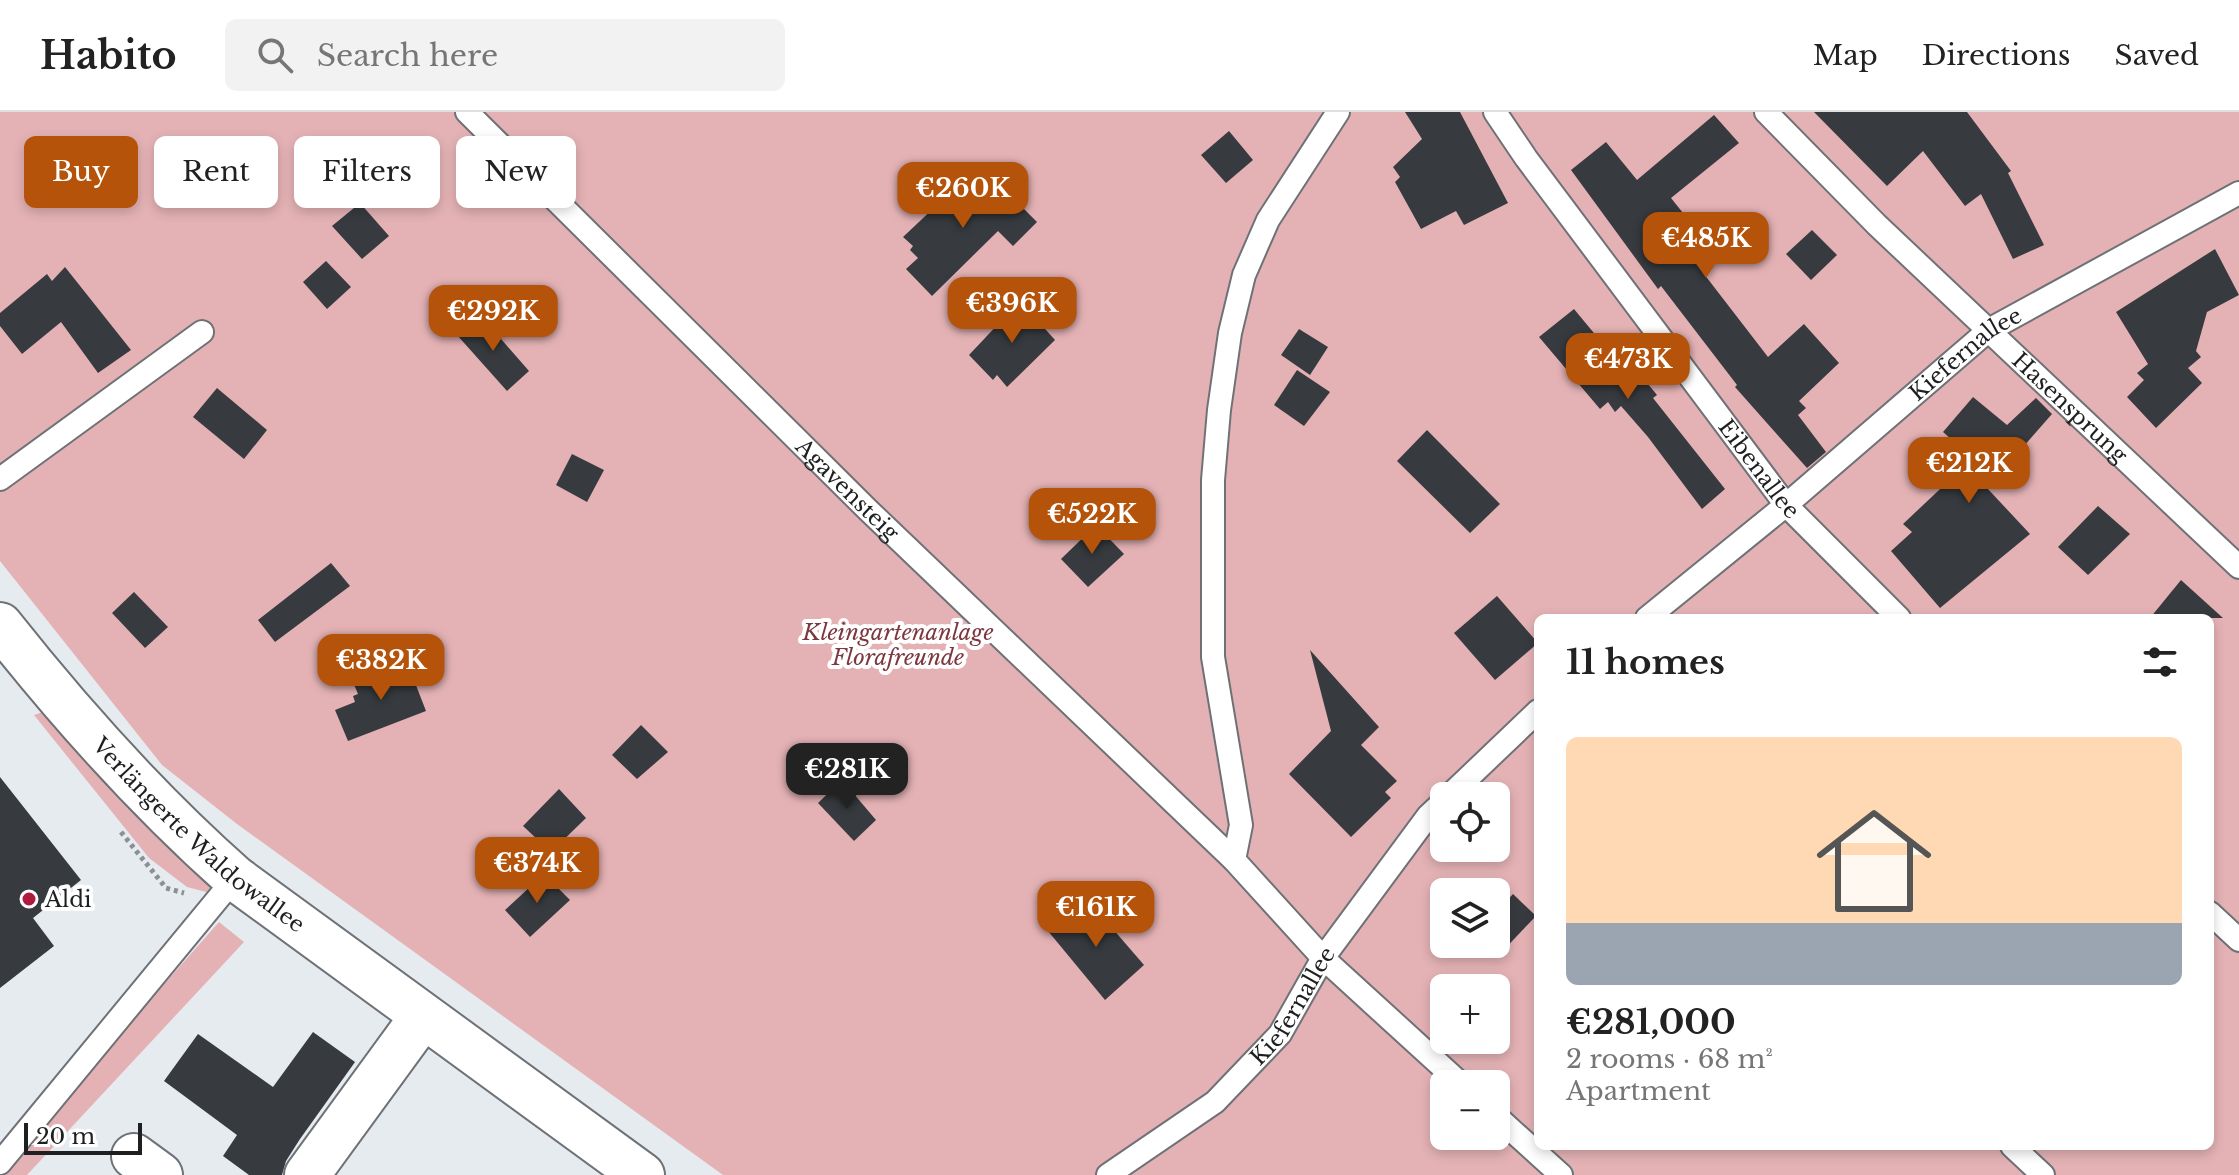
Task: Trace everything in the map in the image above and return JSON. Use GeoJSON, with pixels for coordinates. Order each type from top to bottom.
{"type":"FeatureCollection","features":[{"type":"Feature","properties":{"kind":"street","name":"Verlängerte Waldowallee"},"geometry":{"type":"LineString","coordinates":[[0,625],[110,758],[184,833],[235,878],[642,1175]]}},
{"type":"Feature","properties":{"kind":"street"},"geometry":{"type":"LineString","coordinates":[[307,1175],[423,1016]]}},
{"type":"Feature","properties":{"kind":"lane","name":"Agavensteig"},"geometry":{"type":"LineString","coordinates":[[467,112],[868,510],[1234,860],[1323,958],[1446,1070]]}},
{"type":"Feature","properties":{"kind":"lane"},"geometry":{"type":"LineString","coordinates":[[1234,860],[1241,825],[1213,657],[1213,480],[1219,410],[1230,333],[1244,275],[1268,220],[1338,112]]}},
{"type":"Feature","properties":{"kind":"lane","name":"Eibenallee"},"geometry":{"type":"LineString","coordinates":[[1495,112],[1786,505],[1895,614]]}},
{"type":"Feature","properties":{"kind":"lane","name":"Hasensprung"},"geometry":{"type":"LineString","coordinates":[[1766,112],[1877,225],[2239,567]]}},
{"type":"Feature","properties":{"kind":"lane","name":"Kiefernallee"},"geometry":{"type":"LineString","coordinates":[[1652,614],[1786,505],[1989,330],[2239,193]]}},
{"type":"Feature","properties":{"kind":"lane"},"geometry":{"type":"LineString","coordinates":[[0,479],[202,332]]}},
{"type":"Feature","properties":{"kind":"lane"},"geometry":{"type":"LineString","coordinates":[[1464,782],[1534,715]]}},
{"type":"Feature","properties":{"kind":"lane","name":"Kiefernallee"},"geometry":{"type":"LineString","coordinates":[[1108,1175],[1215,1102],[1280,1034],[1323,958],[1430,814]]}},
{"type":"Feature","properties":{"kind":"lane"},"geometry":{"type":"LineString","coordinates":[[0,1163],[235,878]]}},
{"type":"Feature","properties":{"kind":"lane"},"geometry":{"type":"LineString","coordinates":[[2214,917],[2239,940]]}},
{"type":"Feature","properties":{"kind":"lane"},"geometry":{"type":"LineString","coordinates":[[1510,1129],[1561,1175]]}},
{"type":"Feature","properties":{"kind":"lane"},"geometry":{"type":"LineString","coordinates":[[2016,1150],[2043,1175]]}},
{"type":"Feature","properties":{"kind":"green space","name":"Kleingartenanlage Florafreunde"},"geometry":{"type":"Polygon","coordinates":[[[0,112],[2239,112],[2239,1175],[723,1175],[237,824],[162,765],[0,561],[0,112]]]}},
{"type":"Feature","properties":{"kind":"green space"},"geometry":{"type":"Polygon","coordinates":[[[46,711],[217,884],[210,893],[187,887],[149,858],[34,715],[46,711]]]}},
{"type":"Feature","properties":{"kind":"green space"},"geometry":{"type":"Polygon","coordinates":[[[219,922],[244,942],[27,1175],[0,1175],[28,1138],[219,922]]]}},
{"type":"Feature","properties":{"kind":"building"},"geometry":{"type":"Polygon","coordinates":[[[1405,112],[1460,112],[1508,203],[1464,225],[1456,211],[1421,229],[1395,182],[1400,177],[1393,167],[1422,139],[1405,112]]]}},
{"type":"Feature","properties":{"kind":"building"},"geometry":{"type":"Polygon","coordinates":[[[1814,112],[1967,112],[2011,171],[2008,173],[2044,245],[2013,259],[1981,194],[1965,206],[1923,151],[1887,186],[1814,112]]]}},
{"type":"Feature","properties":{"kind":"building"},"geometry":{"type":"Polygon","coordinates":[[[1714,115],[1739,143],[1671,198],[1711,248],[1694,261],[1768,357],[1804,324],[1839,363],[1799,401],[1806,408],[1798,415],[1826,452],[1807,468],[1735,387],[1737,385],[1661,286],[1658,289],[1571,170],[1606,142],[1637,180],[1714,115]]]}},
{"type":"Feature","properties":{"kind":"building"},"geometry":{"type":"Polygon","coordinates":[[[1229,131],[1253,160],[1226,183],[1201,155],[1229,131]]]}},
{"type":"Feature","properties":{"kind":"building"},"geometry":{"type":"Polygon","coordinates":[[[973,171],[1000,197],[1006,191],[1037,222],[1013,246],[998,231],[932,296],[906,269],[918,258],[910,250],[913,246],[903,237],[973,171]]]}},
{"type":"Feature","properties":{"kind":"building"},"geometry":{"type":"Polygon","coordinates":[[[354,208],[364,208],[389,236],[362,259],[332,226],[354,208]]]}},
{"type":"Feature","properties":{"kind":"building"},"geometry":{"type":"Polygon","coordinates":[[[1812,230],[1837,255],[1811,280],[1786,254],[1812,230]]]}},
{"type":"Feature","properties":{"kind":"building"},"geometry":{"type":"Polygon","coordinates":[[[2215,249],[2239,295],[2207,312],[2196,351],[2201,357],[2188,368],[2202,383],[2156,428],[2127,397],[2144,380],[2137,373],[2148,364],[2116,312],[2215,249]]]}},
{"type":"Feature","properties":{"kind":"building"},"geometry":{"type":"Polygon","coordinates":[[[326,261],[351,287],[327,309],[303,282],[326,261]]]}},
{"type":"Feature","properties":{"kind":"building"},"geometry":{"type":"Polygon","coordinates":[[[65,267],[131,350],[98,373],[61,322],[22,354],[0,326],[0,313],[47,274],[52,281],[65,267]]]}},
{"type":"Feature","properties":{"kind":"building"},"geometry":{"type":"Polygon","coordinates":[[[1020,301],[1055,340],[1007,387],[997,375],[993,380],[969,355],[1020,301]]]}},
{"type":"Feature","properties":{"kind":"building"},"geometry":{"type":"Polygon","coordinates":[[[1574,309],[1627,373],[1634,367],[1657,395],[1653,398],[1725,489],[1702,509],[1621,406],[1615,412],[1608,402],[1600,409],[1539,337],[1574,309]]]}},
{"type":"Feature","properties":{"kind":"building"},"geometry":{"type":"Polygon","coordinates":[[[480,315],[529,371],[507,391],[457,335],[480,315]]]}},
{"type":"Feature","properties":{"kind":"building"},"geometry":{"type":"Polygon","coordinates":[[[1299,329],[1328,347],[1310,375],[1281,355],[1299,329]]]}},
{"type":"Feature","properties":{"kind":"building"},"geometry":{"type":"Polygon","coordinates":[[[1297,370],[1330,392],[1304,426],[1274,405],[1297,370]]]}},
{"type":"Feature","properties":{"kind":"building"},"geometry":{"type":"Polygon","coordinates":[[[217,388],[267,430],[244,459],[193,417],[217,388]]]}},
{"type":"Feature","properties":{"kind":"building"},"geometry":{"type":"Polygon","coordinates":[[[1973,397],[2007,425],[2036,398],[2052,414],[1987,488],[2030,534],[1940,608],[1891,551],[1912,532],[1903,524],[1973,458],[1943,432],[1973,397]]]}},
{"type":"Feature","properties":{"kind":"building"},"geometry":{"type":"Polygon","coordinates":[[[1427,430],[1500,504],[1470,533],[1397,461],[1427,430]]]}},
{"type":"Feature","properties":{"kind":"building"},"geometry":{"type":"Polygon","coordinates":[[[572,454],[604,470],[587,502],[556,485],[572,454]]]}},
{"type":"Feature","properties":{"kind":"building"},"geometry":{"type":"Polygon","coordinates":[[[2098,506],[2130,534],[2088,575],[2058,547],[2098,506]]]}},
{"type":"Feature","properties":{"kind":"building"},"geometry":{"type":"Polygon","coordinates":[[[1096,525],[1124,554],[1088,587],[1061,559],[1096,525]]]}},
{"type":"Feature","properties":{"kind":"building"},"geometry":{"type":"Polygon","coordinates":[[[331,563],[350,586],[275,642],[258,620],[331,563]]]}},
{"type":"Feature","properties":{"kind":"building"},"geometry":{"type":"Polygon","coordinates":[[[2181,580],[2223,618],[2214,618],[2214,614],[2153,614],[2181,580]]]}},
{"type":"Feature","properties":{"kind":"building"},"geometry":{"type":"Polygon","coordinates":[[[134,592],[168,627],[145,648],[112,613],[134,592]]]}},
{"type":"Feature","properties":{"kind":"building"},"geometry":{"type":"Polygon","coordinates":[[[1497,596],[1534,638],[1534,646],[1495,680],[1454,633],[1497,596]]]}},
{"type":"Feature","properties":{"kind":"building"},"geometry":{"type":"Polygon","coordinates":[[[1310,650],[1379,727],[1361,745],[1397,781],[1385,792],[1391,798],[1351,837],[1289,774],[1331,731],[1310,650]]]}},
{"type":"Feature","properties":{"kind":"building"},"geometry":{"type":"Polygon","coordinates":[[[407,662],[426,711],[348,741],[335,710],[355,702],[353,696],[358,694],[353,682],[407,662]]]}},
{"type":"Feature","properties":{"kind":"building"},"geometry":{"type":"Polygon","coordinates":[[[641,725],[668,752],[637,779],[612,755],[641,725]]]}},
{"type":"Feature","properties":{"kind":"building","name":"Aldi"},"geometry":{"type":"Polygon","coordinates":[[[0,777],[81,880],[33,918],[54,946],[0,988],[0,777]]]}},
{"type":"Feature","properties":{"kind":"building"},"geometry":{"type":"Polygon","coordinates":[[[842,780],[876,820],[854,841],[818,803],[842,780]]]}},
{"type":"Feature","properties":{"kind":"building"},"geometry":{"type":"Polygon","coordinates":[[[559,789],[586,818],[551,852],[523,826],[559,789]]]}},
{"type":"Feature","properties":{"kind":"building"},"geometry":{"type":"Polygon","coordinates":[[[544,874],[570,900],[530,937],[505,910],[544,874]]]}},
{"type":"Feature","properties":{"kind":"building"},"geometry":{"type":"Polygon","coordinates":[[[1513,894],[1534,914],[1534,918],[1510,943],[1510,897],[1513,894]]]}},
{"type":"Feature","properties":{"kind":"building"},"geometry":{"type":"Polygon","coordinates":[[[1087,899],[1144,965],[1105,1000],[1048,931],[1087,899]]]}},
{"type":"Feature","properties":{"kind":"building"},"geometry":{"type":"Polygon","coordinates":[[[313,1032],[355,1062],[300,1139],[286,1161],[282,1175],[249,1175],[223,1156],[237,1135],[164,1081],[198,1034],[273,1087],[313,1032]]]}},
{"type":"Feature","properties":{"kind":"place","name":"Aldi"},"geometry":{"type":"Point","coordinates":[29,899]}}]}
